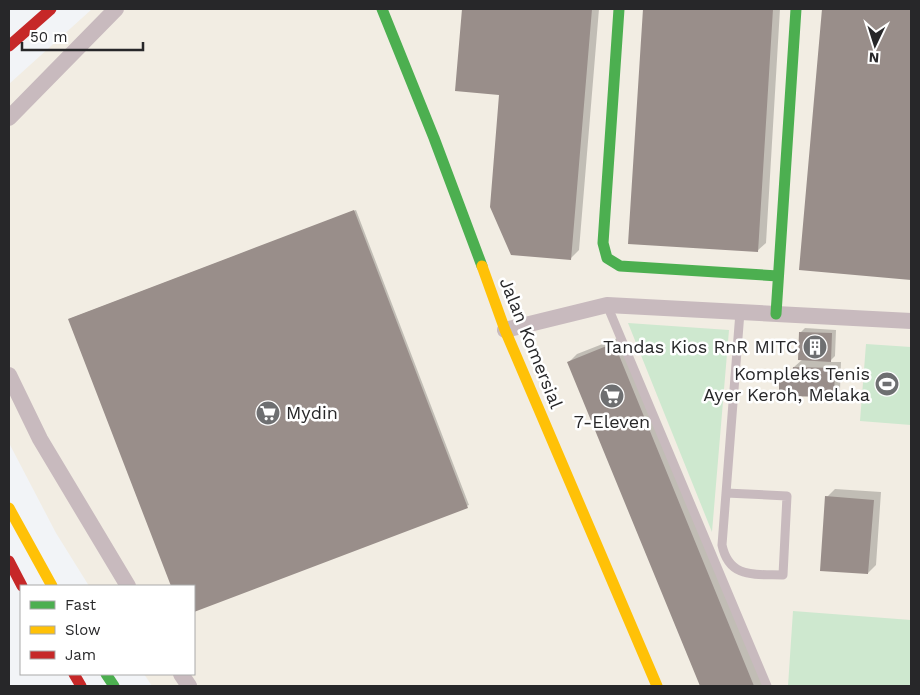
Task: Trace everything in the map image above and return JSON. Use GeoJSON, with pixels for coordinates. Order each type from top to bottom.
{"type":"FeatureCollection","features":[{"type":"Feature","properties":{"kind":"street"},"geometry":{"type":"LineString","coordinates":[[12,42],[51,9]]}},
{"type":"Feature","properties":{"kind":"street"},"geometry":{"type":"LineString","coordinates":[[9,118],[116,9]]}},
{"type":"Feature","properties":{"kind":"street","name":"Jalan Komersial"},"geometry":{"type":"LineString","coordinates":[[382,9],[434,138],[505,330],[658,686]]}},
{"type":"Feature","properties":{"kind":"street"},"geometry":{"type":"LineString","coordinates":[[619,9],[602,243],[607,258],[620,266],[778,276]]}},
{"type":"Feature","properties":{"kind":"street"},"geometry":{"type":"LineString","coordinates":[[776,314],[796,9]]}},
{"type":"Feature","properties":{"kind":"street"},"geometry":{"type":"LineString","coordinates":[[505,330],[607,305],[911,321]]}},
{"type":"Feature","properties":{"kind":"street"},"geometry":{"type":"LineString","coordinates":[[9,375],[40,439],[127,585]]}},
{"type":"Feature","properties":{"kind":"street"},"geometry":{"type":"LineString","coordinates":[[9,508],[51,585]]}},
{"type":"Feature","properties":{"kind":"street"},"geometry":{"type":"LineString","coordinates":[[9,561],[21,585]]}},
{"type":"Feature","properties":{"kind":"street"},"geometry":{"type":"LineString","coordinates":[[75,675],[81,686]]}},
{"type":"Feature","properties":{"kind":"street"},"geometry":{"type":"LineString","coordinates":[[107,675],[114,686]]}},
{"type":"Feature","properties":{"kind":"street"},"geometry":{"type":"LineString","coordinates":[[182,675],[189,686]]}},
{"type":"Feature","properties":{"kind":"lane"},"geometry":{"type":"LineString","coordinates":[[607,305],[767,686]]}},
{"type":"Feature","properties":{"kind":"lane"},"geometry":{"type":"LineString","coordinates":[[726,493],[787,496],[784,575],[751,574],[737,570],[730,565],[725,557],[722,545],[726,493],[740,312]]}},
{"type":"Feature","properties":{"kind":"shaded area"},"geometry":{"type":"Polygon","coordinates":[[[92,9],[911,9],[911,686],[152,686],[145,675],[195,675],[195,585],[88,585],[56,533],[9,443],[9,84],[92,9]]]}},
{"type":"Feature","properties":{"kind":"green space"},"geometry":{"type":"Polygon","coordinates":[[[628,323],[729,330],[712,532],[628,323]]]}},
{"type":"Feature","properties":{"kind":"green space","name":"Kompleks Tenis Ayer Keroh, Melaka"},"geometry":{"type":"Polygon","coordinates":[[[866,344],[911,347],[911,425],[860,421],[866,344]]]}},
{"type":"Feature","properties":{"kind":"green space"},"geometry":{"type":"Polygon","coordinates":[[[793,611],[911,620],[911,686],[788,686],[793,611]]]}},
{"type":"Feature","properties":{"kind":"building"},"geometry":{"type":"Polygon","coordinates":[[[462,9],[592,9],[571,260],[511,255],[490,207],[499,95],[455,91],[462,9]]]}},
{"type":"Feature","properties":{"kind":"building"},"geometry":{"type":"Polygon","coordinates":[[[643,9],[773,9],[758,252],[628,244],[643,9]]]}},
{"type":"Feature","properties":{"kind":"building"},"geometry":{"type":"Polygon","coordinates":[[[822,9],[911,9],[911,280],[799,270],[822,9]]]}},
{"type":"Feature","properties":{"kind":"building","name":"Mydin"},"geometry":{"type":"Polygon","coordinates":[[[354,210],[468,508],[195,612],[195,585],[171,585],[68,319],[354,210]]]}},
{"type":"Feature","properties":{"kind":"building","name":"Tandas Kios RnR MITC"},"geometry":{"type":"Polygon","coordinates":[[[799,332],[832,333],[831,362],[798,360],[799,332]]]}},
{"type":"Feature","properties":{"kind":"building"},"geometry":{"type":"Polygon","coordinates":[[[614,343],[754,686],[700,686],[567,362],[614,343]]]}},
{"type":"Feature","properties":{"kind":"building"},"geometry":{"type":"Polygon","coordinates":[[[793,367],[835,368],[834,397],[779,396],[779,379],[792,378],[793,367]]]}},
{"type":"Feature","properties":{"kind":"building"},"geometry":{"type":"Polygon","coordinates":[[[825,496],[874,500],[868,574],[820,571],[825,496]]]}},
{"type":"Feature","properties":{"kind":"traffic: fast"},"geometry":{"type":"LineString","coordinates":[[382,9],[434,138],[482,266]]}},
{"type":"Feature","properties":{"kind":"traffic: fast"},"geometry":{"type":"LineString","coordinates":[[619,9],[603,243],[607,258],[620,266],[778,276]]}},
{"type":"Feature","properties":{"kind":"traffic: fast"},"geometry":{"type":"LineString","coordinates":[[776,314],[796,9]]}},
{"type":"Feature","properties":{"kind":"traffic: fast"},"geometry":{"type":"LineString","coordinates":[[107,675],[114,686]]}},
{"type":"Feature","properties":{"kind":"traffic: slow"},"geometry":{"type":"LineString","coordinates":[[482,266],[505,330],[657,686]]}},
{"type":"Feature","properties":{"kind":"traffic: slow"},"geometry":{"type":"LineString","coordinates":[[9,508],[51,585]]}},
{"type":"Feature","properties":{"kind":"traffic: jam"},"geometry":{"type":"LineString","coordinates":[[9,46],[51,9]]}},
{"type":"Feature","properties":{"kind":"traffic: jam"},"geometry":{"type":"LineString","coordinates":[[9,561],[21,585]]}},
{"type":"Feature","properties":{"kind":"traffic: jam"},"geometry":{"type":"LineString","coordinates":[[75,675],[81,686]]}},
{"type":"Feature","properties":{"kind":"place","name":"Tandas Kios RnR MITC"},"geometry":{"type":"Point","coordinates":[815,347]}},
{"type":"Feature","properties":{"kind":"place","name":"Kompleks Tenis Ayer Keroh, Melaka"},"geometry":{"type":"Point","coordinates":[887,384]}},
{"type":"Feature","properties":{"kind":"place","name":"7-Eleven"},"geometry":{"type":"Point","coordinates":[612,396]}},
{"type":"Feature","properties":{"kind":"place","name":"Mydin"},"geometry":{"type":"Point","coordinates":[268,413]}}]}
